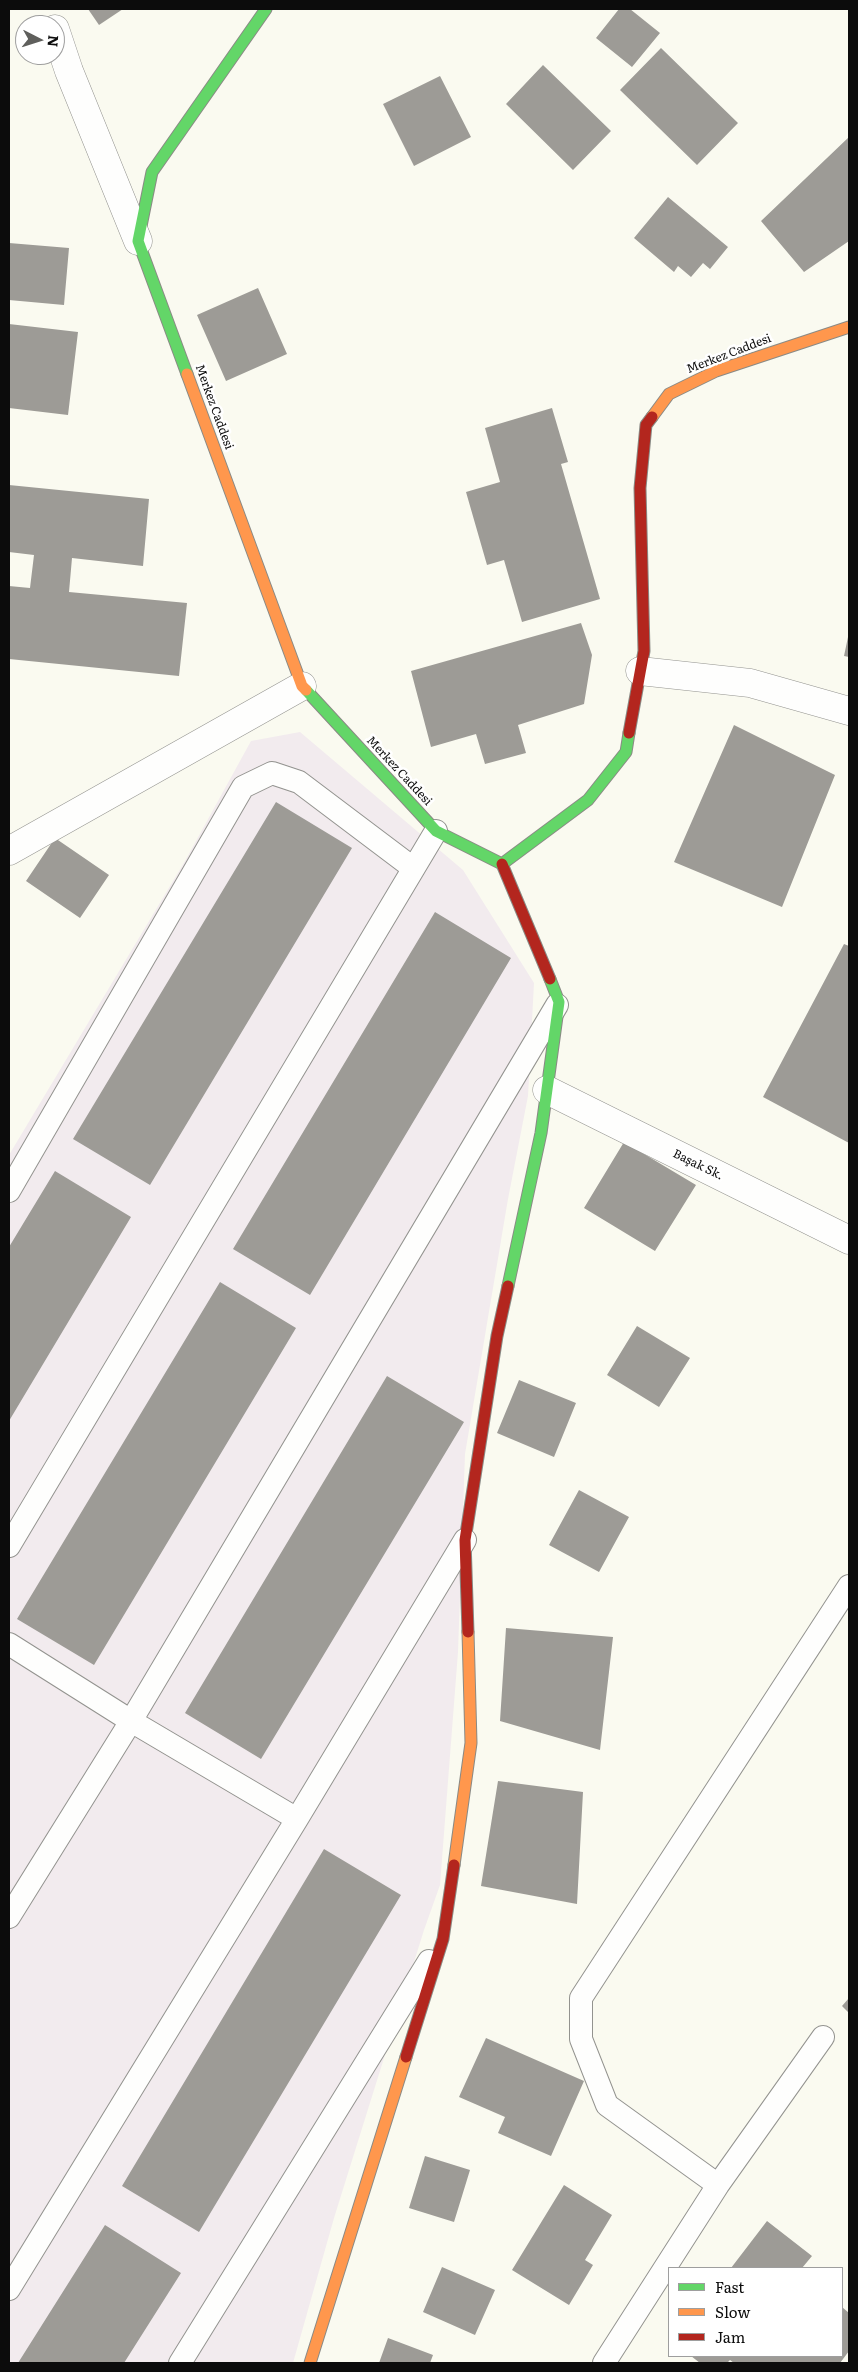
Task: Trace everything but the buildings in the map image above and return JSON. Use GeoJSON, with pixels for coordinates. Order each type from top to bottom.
{"type":"FeatureCollection","features":[{"type":"Feature","properties":{"kind":"street"},"geometry":{"type":"LineString","coordinates":[[138,241],[152,172],[266,9]]}},
{"type":"Feature","properties":{"kind":"street"},"geometry":{"type":"LineString","coordinates":[[65,59],[138,241]]}},
{"type":"Feature","properties":{"kind":"street","name":"Merkez Caddesi"},"geometry":{"type":"LineString","coordinates":[[138,241],[302,686],[436,831],[502,864],[588,800],[626,752],[644,651],[640,488],[646,425],[669,394],[708,375],[849,327]]}},
{"type":"Feature","properties":{"kind":"street"},"geometry":{"type":"LineString","coordinates":[[640,671],[750,683],[849,711]]}},
{"type":"Feature","properties":{"kind":"street"},"geometry":{"type":"LineString","coordinates":[[9,851],[302,686]]}},
{"type":"Feature","properties":{"kind":"street"},"geometry":{"type":"LineString","coordinates":[[310,2363],[443,1939],[470,1742],[465,1540],[497,1336],[541,1133],[559,1002],[502,864]]}},
{"type":"Feature","properties":{"kind":"street","name":"Başak Sk."},"geometry":{"type":"LineString","coordinates":[[547,1090],[849,1240]]}},
{"type":"Feature","properties":{"kind":"lane"},"geometry":{"type":"LineString","coordinates":[[9,1191],[243,787],[272,773],[300,782],[414,868]]}},
{"type":"Feature","properties":{"kind":"lane"},"geometry":{"type":"LineString","coordinates":[[9,1546],[436,831]]}},
{"type":"Feature","properties":{"kind":"lane"},"geometry":{"type":"LineString","coordinates":[[9,1917],[131,1721],[559,1002]]}},
{"type":"Feature","properties":{"kind":"lane"},"geometry":{"type":"LineString","coordinates":[[9,2289],[297,1820],[465,1540]]}},
{"type":"Feature","properties":{"kind":"lane"},"geometry":{"type":"LineString","coordinates":[[718,2184],[606,2105],[581,2039],[580,1998],[849,1586]]}},
{"type":"Feature","properties":{"kind":"lane"},"geometry":{"type":"LineString","coordinates":[[9,1644],[131,1721],[297,1820]]}},
{"type":"Feature","properties":{"kind":"lane"},"geometry":{"type":"LineString","coordinates":[[180,2363],[443,1939]]}},
{"type":"Feature","properties":{"kind":"lane"},"geometry":{"type":"LineString","coordinates":[[604,2363],[718,2184],[823,2037]]}},
{"type":"Feature","properties":{"kind":"shaded area"},"geometry":{"type":"Polygon","coordinates":[[[300,732],[463,870],[534,983],[528,1096],[508,1199],[465,1454],[458,1652],[440,1885],[424,1930],[334,2218],[293,2363],[9,2363],[9,1155],[185,861],[251,741],[300,732]]]}},
{"type":"Feature","properties":{"kind":"traffic: fast"},"geometry":{"type":"LineString","coordinates":[[187,374],[138,241],[152,172],[266,9]]}},
{"type":"Feature","properties":{"kind":"traffic: fast"},"geometry":{"type":"LineString","coordinates":[[306,690],[436,831],[502,864],[588,800],[626,752],[629,733]]}},
{"type":"Feature","properties":{"kind":"traffic: fast"},"geometry":{"type":"LineString","coordinates":[[508,1286],[541,1133],[559,1002],[550,979]]}},
{"type":"Feature","properties":{"kind":"traffic: slow"},"geometry":{"type":"LineString","coordinates":[[652,417],[669,394],[716,371],[849,327]]}},
{"type":"Feature","properties":{"kind":"traffic: slow"},"geometry":{"type":"LineString","coordinates":[[187,374],[302,686],[306,690]]}},
{"type":"Feature","properties":{"kind":"traffic: slow"},"geometry":{"type":"LineString","coordinates":[[454,1865],[471,1743],[468,1632]]}},
{"type":"Feature","properties":{"kind":"traffic: slow"},"geometry":{"type":"LineString","coordinates":[[310,2363],[406,2057]]}},
{"type":"Feature","properties":{"kind":"traffic: jam"},"geometry":{"type":"LineString","coordinates":[[629,733],[644,651],[640,488],[646,425],[652,417]]}},
{"type":"Feature","properties":{"kind":"traffic: jam"},"geometry":{"type":"LineString","coordinates":[[502,864],[550,979]]}},
{"type":"Feature","properties":{"kind":"traffic: jam"},"geometry":{"type":"LineString","coordinates":[[468,1632],[465,1540],[497,1336],[508,1286]]}},
{"type":"Feature","properties":{"kind":"traffic: jam"},"geometry":{"type":"LineString","coordinates":[[406,2057],[443,1939],[454,1865]]}}]}
